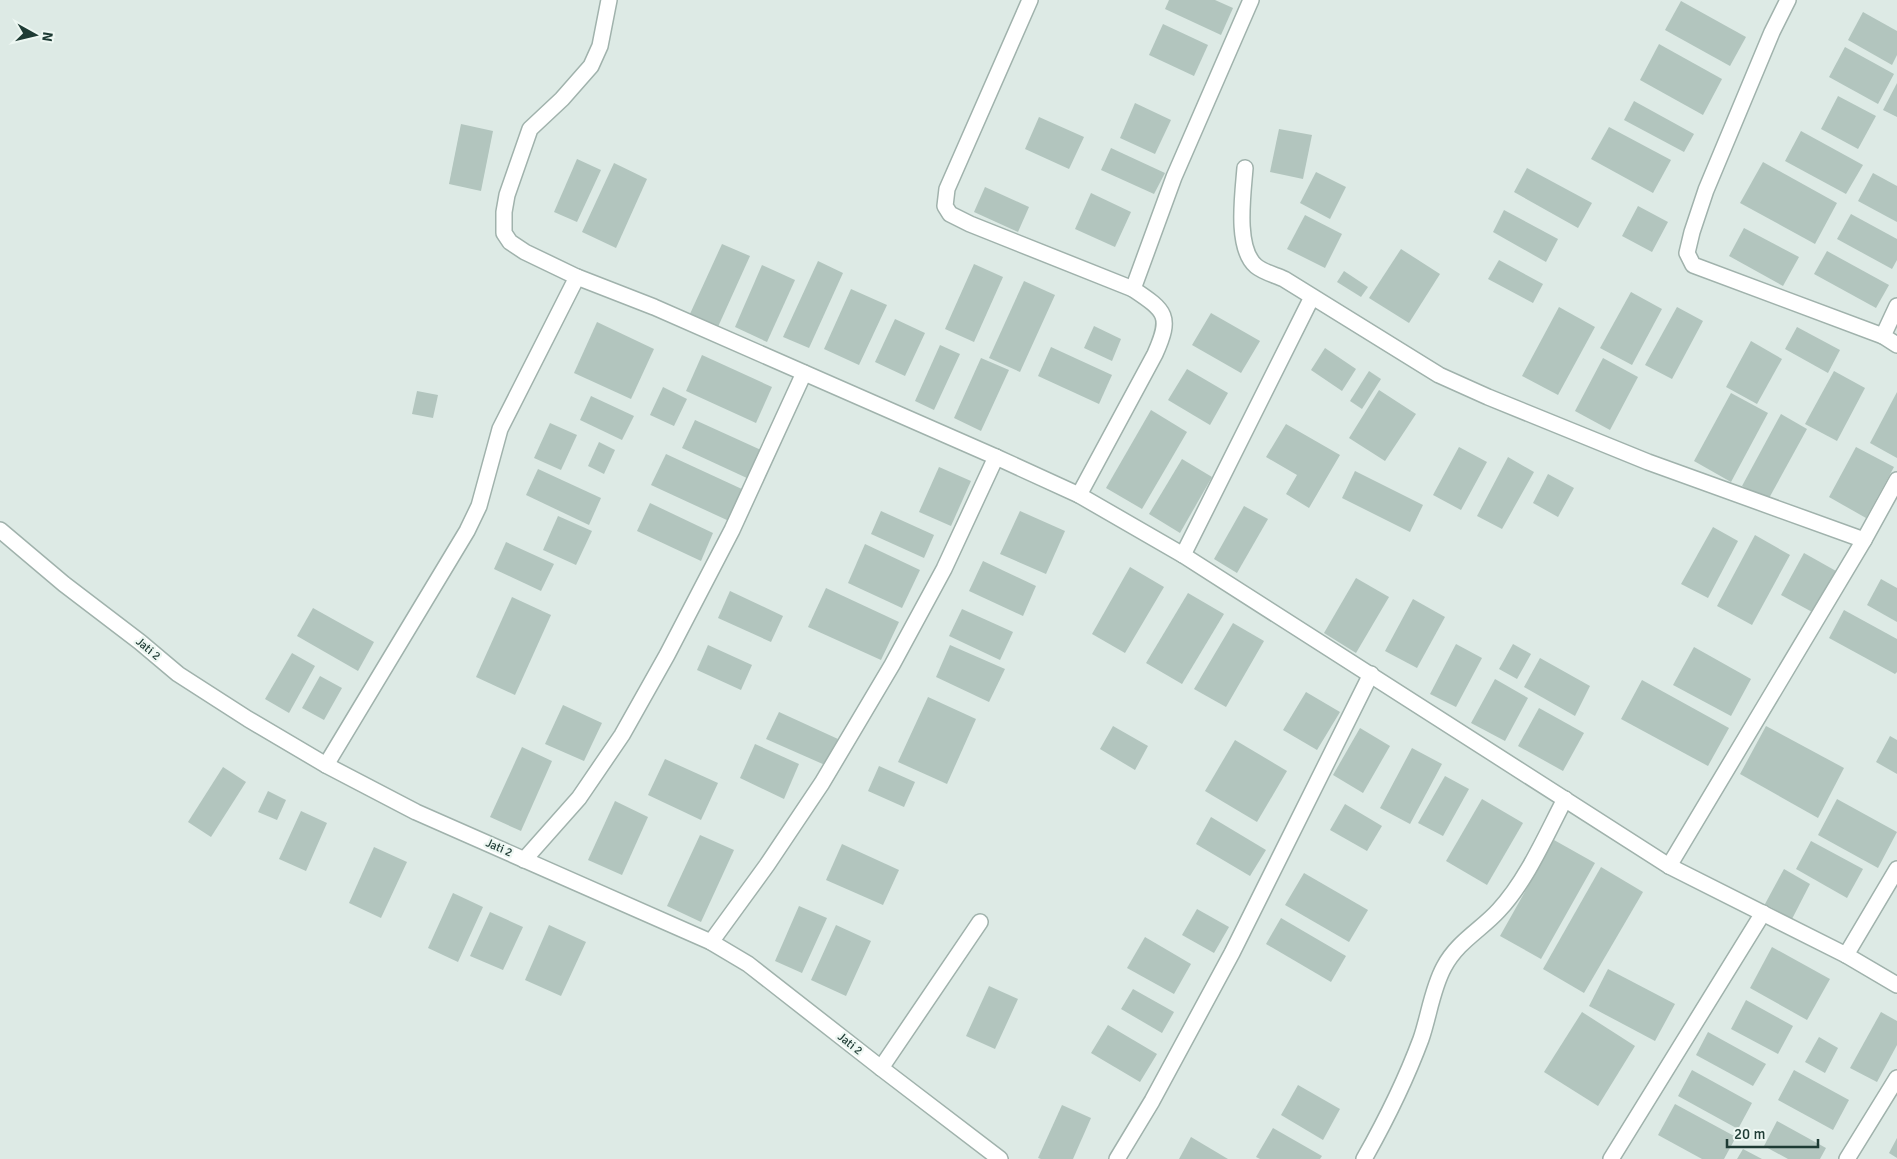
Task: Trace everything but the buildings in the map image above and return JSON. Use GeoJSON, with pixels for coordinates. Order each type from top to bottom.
{"type":"FeatureCollection","features":[{"type":"Feature","properties":{"kind":"street"},"geometry":{"type":"LineString","coordinates":[[608,0],[600,46],[591,66],[562,99],[530,129],[507,195],[504,212],[504,233],[510,242],[525,252],[577,277],[654,307],[1079,495],[1183,555],[1669,866],[1846,955],[1897,985]]}},
{"type":"Feature","properties":{"kind":"street"},"geometry":{"type":"LineString","coordinates":[[1030,0],[947,189],[944,206],[950,214],[970,224],[1133,289],[1154,302],[1160,310],[1166,323],[1164,334],[1079,495]]}},
{"type":"Feature","properties":{"kind":"street"},"geometry":{"type":"LineString","coordinates":[[1133,289],[1174,177],[1250,0]]}},
{"type":"Feature","properties":{"kind":"street"},"geometry":{"type":"LineString","coordinates":[[1788,0],[1772,32],[1706,190],[1687,252],[1693,264],[1883,336],[1897,344]]}},
{"type":"Feature","properties":{"kind":"street"},"geometry":{"type":"LineString","coordinates":[[1245,168],[1243,235],[1247,255],[1257,267],[1284,279],[1439,375],[1648,462],[1864,540]]}},
{"type":"Feature","properties":{"kind":"street"},"geometry":{"type":"LineString","coordinates":[[326,765],[467,531],[479,506],[500,429],[577,277]]}},
{"type":"Feature","properties":{"kind":"street"},"geometry":{"type":"LineString","coordinates":[[1183,555],[1312,297]]}},
{"type":"Feature","properties":{"kind":"street"},"geometry":{"type":"LineString","coordinates":[[1883,336],[1897,306]]}},
{"type":"Feature","properties":{"kind":"street"},"geometry":{"type":"LineString","coordinates":[[524,860],[579,798],[626,727],[667,655],[732,530],[804,373]]}},
{"type":"Feature","properties":{"kind":"street"},"geometry":{"type":"LineString","coordinates":[[712,942],[822,783],[892,665],[944,569],[996,457]]}},
{"type":"Feature","properties":{"kind":"street"},"geometry":{"type":"LineString","coordinates":[[1669,866],[1864,540],[1897,480]]}},
{"type":"Feature","properties":{"kind":"street","name":"Jati 2"},"geometry":{"type":"LineString","coordinates":[[0,530],[64,584],[140,642],[178,674],[248,719],[326,765],[416,812],[712,942],[748,964],[1000,1159]]}},
{"type":"Feature","properties":{"kind":"street"},"geometry":{"type":"LineString","coordinates":[[1117,1159],[1152,1101],[1232,953],[1371,674]]}},
{"type":"Feature","properties":{"kind":"street"},"geometry":{"type":"LineString","coordinates":[[1364,1159],[1391,1112],[1411,1064],[1443,969],[1452,954],[1476,929],[1499,910],[1524,876],[1565,799]]}},
{"type":"Feature","properties":{"kind":"street"},"geometry":{"type":"LineString","coordinates":[[1846,955],[1897,868]]}},
{"type":"Feature","properties":{"kind":"street"},"geometry":{"type":"LineString","coordinates":[[1611,1159],[1763,913]]}},
{"type":"Feature","properties":{"kind":"street"},"geometry":{"type":"LineString","coordinates":[[881,1068],[980,922]]}},
{"type":"Feature","properties":{"kind":"street"},"geometry":{"type":"LineString","coordinates":[[1847,1159],[1897,1078]]}}]}
